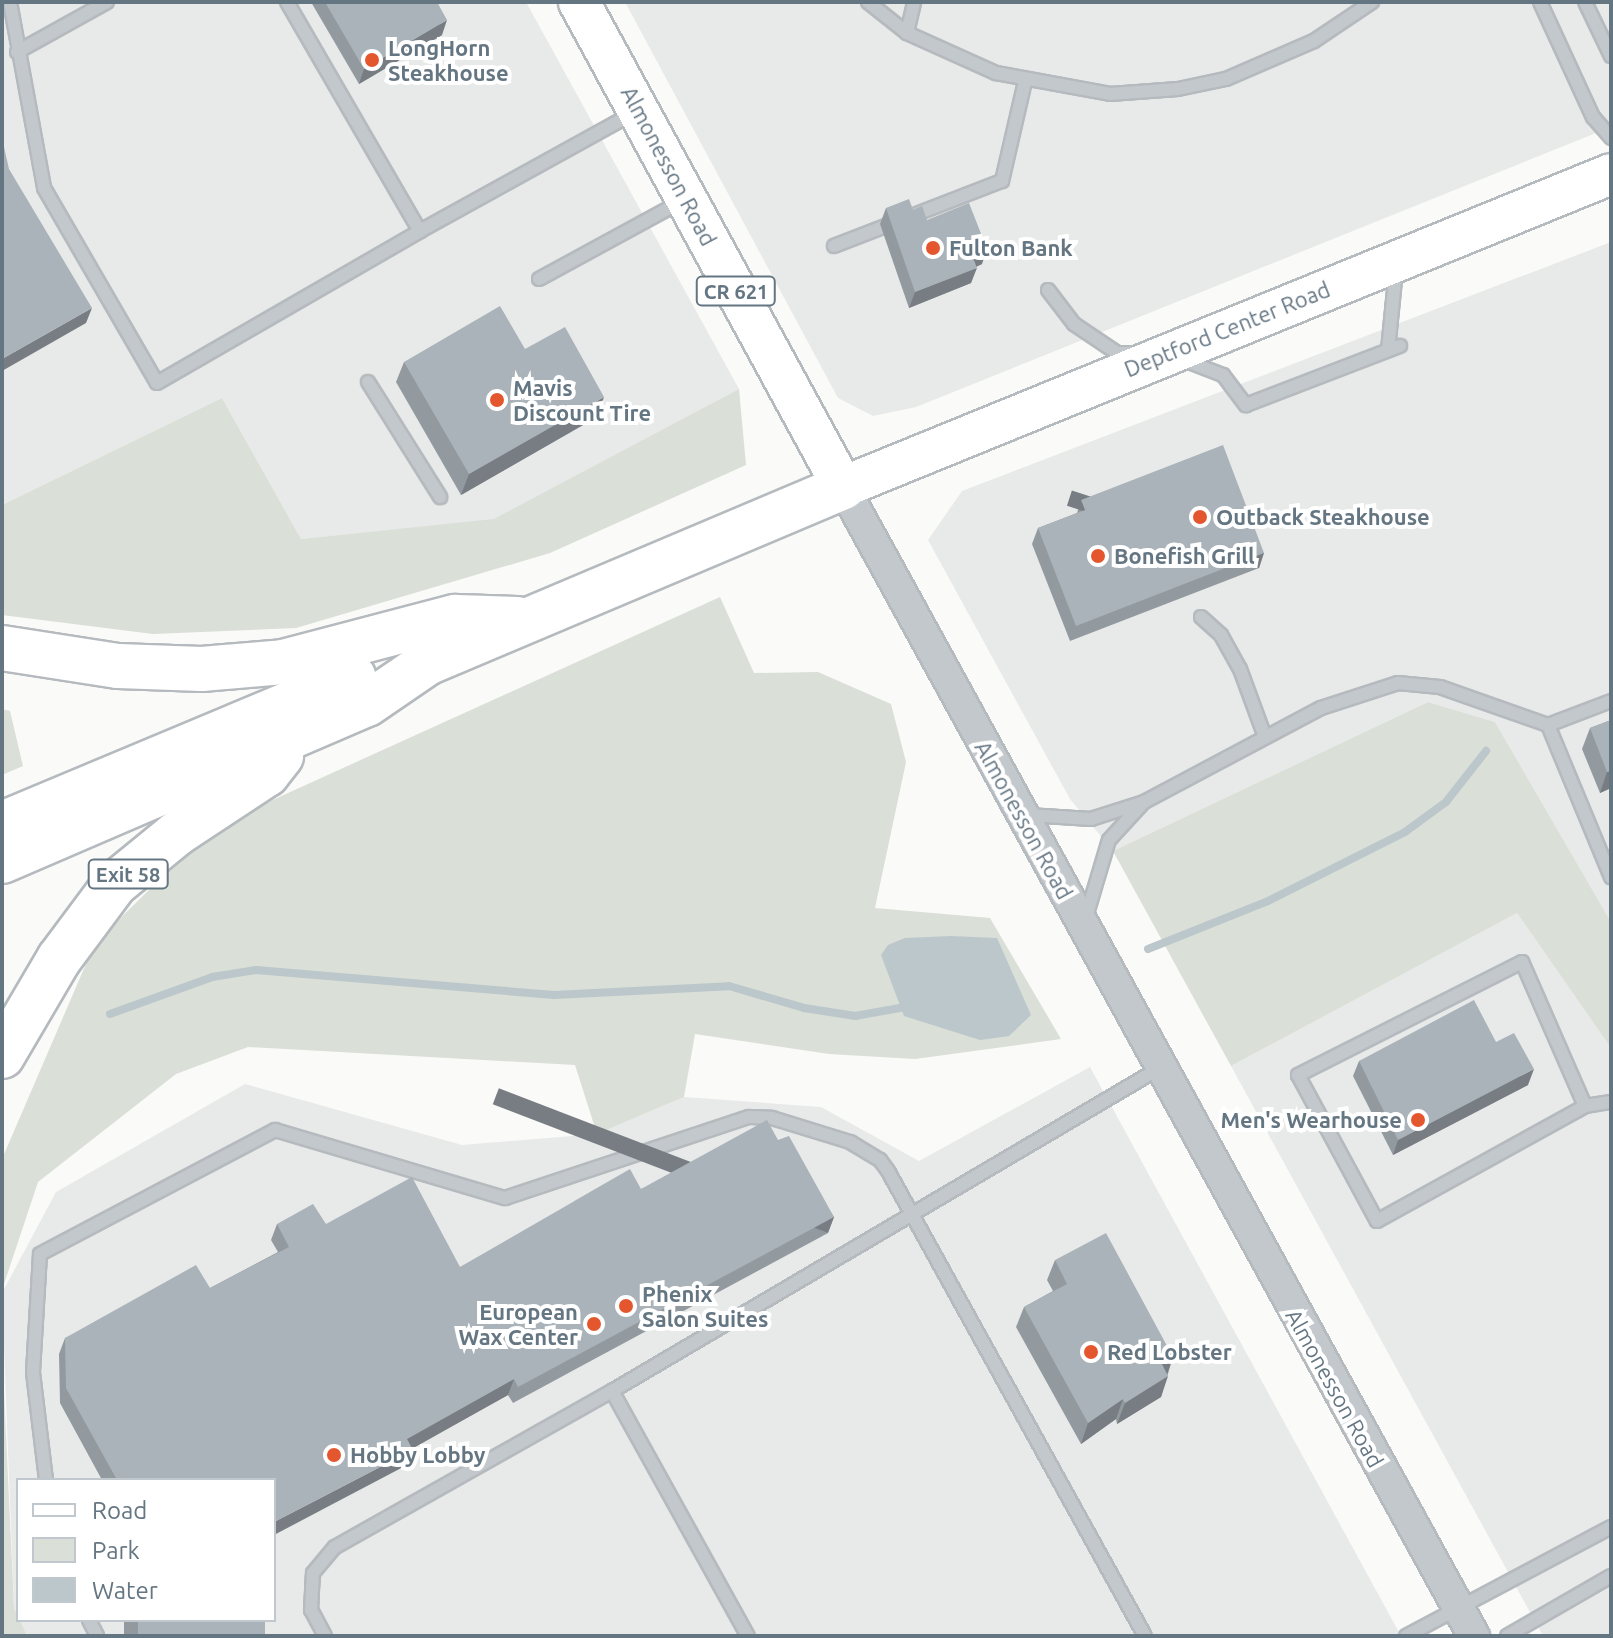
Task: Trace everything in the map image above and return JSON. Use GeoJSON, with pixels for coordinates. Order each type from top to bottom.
{"type":"FeatureCollection","features":[{"type":"Feature","properties":{"kind":"highway"},"geometry":{"type":"LineString","coordinates":[[2,824],[355,677],[427,663],[843,487]]}},
{"type":"Feature","properties":{"kind":"highway"},"geometry":{"type":"LineString","coordinates":[[2,648],[118,666],[202,669],[283,662],[455,617],[531,619]]}},
{"type":"Feature","properties":{"kind":"highway","name":"Exit 58"},"geometry":{"type":"LineString","coordinates":[[2,861],[367,704],[427,663]]}},
{"type":"Feature","properties":{"kind":"highway","name":"Exit 58"},"geometry":{"type":"LineString","coordinates":[[2,1056],[59,959],[115,884],[176,834],[267,774],[300,733]]}},
{"type":"Feature","properties":{"kind":"main road","name":"Almonesson Road"},"geometry":{"type":"LineString","coordinates":[[579,2],[843,487]]}},
{"type":"Feature","properties":{"kind":"main road","name":"Deptford Center Road"},"geometry":{"type":"LineString","coordinates":[[843,487],[1611,174]]}},
{"type":"Feature","properties":{"kind":"street","name":"Almonesson Road"},"geometry":{"type":"LineString","coordinates":[[843,487],[1474,1636]]}},
{"type":"Feature","properties":{"kind":"lane"},"geometry":{"type":"LineString","coordinates":[[10,2],[44,188],[157,383],[420,231],[639,110]]}},
{"type":"Feature","properties":{"kind":"lane"},"geometry":{"type":"LineString","coordinates":[[17,52],[107,2]]}},
{"type":"Feature","properties":{"kind":"lane"},"geometry":{"type":"LineString","coordinates":[[287,2],[420,231]]}},
{"type":"Feature","properties":{"kind":"lane"},"geometry":{"type":"LineString","coordinates":[[868,2],[907,33],[996,73],[1025,81],[1110,94],[1219,81],[1291,53],[1372,2]]}},
{"type":"Feature","properties":{"kind":"lane"},"geometry":{"type":"LineString","coordinates":[[907,33],[914,2]]}},
{"type":"Feature","properties":{"kind":"lane"},"geometry":{"type":"LineString","coordinates":[[1540,2],[1593,117],[1611,138]]}},
{"type":"Feature","properties":{"kind":"lane"},"geometry":{"type":"LineString","coordinates":[[1585,2],[1611,56]]}},
{"type":"Feature","properties":{"kind":"lane"},"geometry":{"type":"LineString","coordinates":[[834,246],[1002,181],[1025,81]]}},
{"type":"Feature","properties":{"kind":"lane"},"geometry":{"type":"LineString","coordinates":[[539,279],[686,198]]}},
{"type":"Feature","properties":{"kind":"lane"},"geometry":{"type":"LineString","coordinates":[[1048,290],[1074,324],[1117,353],[1166,354],[1223,375],[1246,405],[1394,348],[1397,260]]}},
{"type":"Feature","properties":{"kind":"lane"},"geometry":{"type":"LineString","coordinates":[[368,382],[440,497]]}},
{"type":"Feature","properties":{"kind":"lane"},"geometry":{"type":"LineString","coordinates":[[1201,617],[1221,635],[1240,669],[1265,737]]}},
{"type":"Feature","properties":{"kind":"lane"},"geometry":{"type":"LineString","coordinates":[[1021,814],[1091,819],[1144,802],[1321,708],[1398,683],[1440,687],[1548,725],[1611,701]]}},
{"type":"Feature","properties":{"kind":"lane"},"geometry":{"type":"LineString","coordinates":[[1548,725],[1611,877]]}},
{"type":"Feature","properties":{"kind":"lane"},"geometry":{"type":"LineString","coordinates":[[1084,928],[1109,840],[1144,802]]}},
{"type":"Feature","properties":{"kind":"lane"},"geometry":{"type":"LineString","coordinates":[[1585,1106],[1522,962],[1298,1075],[1377,1221],[1585,1106],[1611,1102]]}},
{"type":"Feature","properties":{"kind":"lane"},"geometry":{"type":"LineString","coordinates":[[325,1636],[311,1610],[313,1573],[335,1547],[612,1391],[1160,1068]]}},
{"type":"Feature","properties":{"kind":"lane"},"geometry":{"type":"LineString","coordinates":[[46,1478],[33,1372],[40,1254],[275,1130],[505,1198],[749,1117],[772,1118],[850,1142],[880,1160],[1145,1636]]}},
{"type":"Feature","properties":{"kind":"lane"},"geometry":{"type":"LineString","coordinates":[[612,1391],[748,1636]]}},
{"type":"Feature","properties":{"kind":"lane"},"geometry":{"type":"LineString","coordinates":[[1406,1636],[1611,1527]]}},
{"type":"Feature","properties":{"kind":"lane"},"geometry":{"type":"LineString","coordinates":[[1507,1636],[1611,1576]]}},
{"type":"Feature","properties":{"kind":"shaded area"},"geometry":{"type":"Polygon","coordinates":[[[2,2],[526,2],[739,389],[494,520],[301,539],[222,398],[2,505],[2,2]]]}},
{"type":"Feature","properties":{"kind":"shaded area"},"geometry":{"type":"Polygon","coordinates":[[[625,2],[1611,2],[1611,127],[916,407],[873,416],[838,398],[625,2]]]}},
{"type":"Feature","properties":{"kind":"shaded area"},"geometry":{"type":"Polygon","coordinates":[[[1611,242],[1611,922],[1495,722],[1428,702],[1113,851],[1070,799],[928,540],[962,491],[1611,242]]]}},
{"type":"Feature","properties":{"kind":"shaded area"},"geometry":{"type":"Polygon","coordinates":[[[1517,913],[1611,1048],[1611,1636],[1543,1636],[1231,1066],[1517,913]]]}},
{"type":"Feature","properties":{"kind":"shaded area"},"geometry":{"type":"Polygon","coordinates":[[[1090,1067],[1401,1636],[27,1636],[20,1622],[276,1622],[276,1478],[16,1478],[16,1612],[14,1608],[2,1293],[56,1192],[245,1084],[462,1145],[597,1134],[684,1097],[821,1107],[919,1161],[1090,1067]]]}},
{"type":"Feature","properties":{"kind":"green space"},"geometry":{"type":"Polygon","coordinates":[[[739,389],[746,465],[550,553],[296,628],[153,634],[2,615],[2,505],[222,398],[301,539],[494,519],[739,389]]]}},
{"type":"Feature","properties":{"kind":"green space"},"geometry":{"type":"Polygon","coordinates":[[[720,597],[754,673],[818,672],[891,704],[906,762],[875,908],[990,918],[1061,1039],[915,1059],[829,1054],[695,1034],[684,1097],[597,1134],[575,1065],[248,1047],[176,1074],[38,1182],[2,1290],[2,1159],[95,943],[213,827],[720,597]]]}},
{"type":"Feature","properties":{"kind":"green space"},"geometry":{"type":"Polygon","coordinates":[[[1428,702],[1495,722],[1611,922],[1611,1048],[1517,913],[1231,1066],[1113,851],[1428,702]]]}},
{"type":"Feature","properties":{"kind":"green space"},"geometry":{"type":"Polygon","coordinates":[[[2,709],[10,711],[23,766],[2,775],[2,709]]]}},
{"type":"Feature","properties":{"kind":"green space"},"geometry":{"type":"Polygon","coordinates":[[[2,1347],[14,1608],[16,1622],[20,1622],[27,1636],[2,1636],[2,1347]]]}},
{"type":"Feature","properties":{"kind":"water"},"geometry":{"type":"Polygon","coordinates":[[[905,938],[997,938],[1031,1015],[1009,1036],[980,1040],[904,1016],[881,955],[888,945],[905,938]]]}},
{"type":"Feature","properties":{"kind":"building","name":"LongHorn Steakhouse"},"geometry":{"type":"Polygon","coordinates":[[[325,2],[437,2],[447,20],[364,69],[325,2]]]}},
{"type":"Feature","properties":{"kind":"building"},"geometry":{"type":"Polygon","coordinates":[[[2,138],[9,169],[92,308],[2,359],[2,138]]]}},
{"type":"Feature","properties":{"kind":"building","name":"Fulton Bank"},"geometry":{"type":"Polygon","coordinates":[[[909,199],[913,210],[922,206],[927,220],[969,203],[987,249],[972,255],[977,268],[915,292],[886,208],[909,199]]]}},
{"type":"Feature","properties":{"kind":"building","name":"Mavis Discount Tire"},"geometry":{"type":"Polygon","coordinates":[[[500,306],[525,349],[565,327],[604,397],[469,474],[404,362],[500,306]]]}},
{"type":"Feature","properties":{"kind":"building"},"geometry":{"type":"Polygon","coordinates":[[[1223,445],[1264,553],[1076,626],[1038,528],[1085,510],[1081,500],[1223,445]]]}},
{"type":"Feature","properties":{"kind":"building"},"geometry":{"type":"Polygon","coordinates":[[[1611,720],[1611,771],[1607,772],[1590,728],[1611,720]]]}},
{"type":"Feature","properties":{"kind":"building","name":"Men's Wearhouse"},"geometry":{"type":"Polygon","coordinates":[[[1474,1000],[1496,1042],[1514,1033],[1534,1069],[1398,1140],[1359,1061],[1474,1000]]]}},
{"type":"Feature","properties":{"kind":"building"},"geometry":{"type":"Polygon","coordinates":[[[767,1120],[778,1140],[789,1136],[834,1217],[518,1387],[514,1379],[407,1439],[413,1450],[276,1521],[276,1478],[116,1478],[66,1388],[65,1338],[196,1265],[210,1288],[289,1247],[277,1224],[313,1204],[326,1224],[412,1177],[460,1267],[630,1169],[641,1189],[767,1120]]]}},
{"type":"Feature","properties":{"kind":"building","name":"Red Lobster"},"geometry":{"type":"Polygon","coordinates":[[[1106,1233],[1173,1357],[1161,1362],[1168,1376],[1125,1403],[1123,1399],[1088,1423],[1024,1307],[1067,1284],[1055,1260],[1106,1233]]]}},
{"type":"Feature","properties":{"kind":"building"},"geometry":{"type":"Polygon","coordinates":[[[138,1622],[265,1622],[265,1636],[138,1636],[138,1622]]]}},
{"type":"Feature","properties":{"kind":"waterway"},"geometry":{"type":"LineString","coordinates":[[1148,949],[1268,901],[1405,832],[1446,802],[1486,751]]}},
{"type":"Feature","properties":{"kind":"waterway"},"geometry":{"type":"LineString","coordinates":[[110,1014],[212,977],[256,970],[554,995],[729,986],[804,1008],[855,1016],[911,1006]]}},
{"type":"Feature","properties":{"kind":"place","name":"LongHorn Steakhouse"},"geometry":{"type":"Point","coordinates":[372,60]}},
{"type":"Feature","properties":{"kind":"place","name":"Fulton Bank"},"geometry":{"type":"Point","coordinates":[933,248]}},
{"type":"Feature","properties":{"kind":"place","name":"Mavis Discount Tire"},"geometry":{"type":"Point","coordinates":[497,400]}},
{"type":"Feature","properties":{"kind":"place","name":"Outback Steakhouse"},"geometry":{"type":"Point","coordinates":[1200,517]}},
{"type":"Feature","properties":{"kind":"place","name":"Bonefish Grill"},"geometry":{"type":"Point","coordinates":[1098,556]}},
{"type":"Feature","properties":{"kind":"place","name":"Men's Wearhouse"},"geometry":{"type":"Point","coordinates":[1418,1120]}},
{"type":"Feature","properties":{"kind":"place","name":"Phenix Salon Suites"},"geometry":{"type":"Point","coordinates":[626,1306]}},
{"type":"Feature","properties":{"kind":"place","name":"European Wax Center"},"geometry":{"type":"Point","coordinates":[594,1324]}},
{"type":"Feature","properties":{"kind":"place","name":"Red Lobster"},"geometry":{"type":"Point","coordinates":[1091,1352]}},
{"type":"Feature","properties":{"kind":"place","name":"Hobby Lobby"},"geometry":{"type":"Point","coordinates":[334,1455]}}]}
